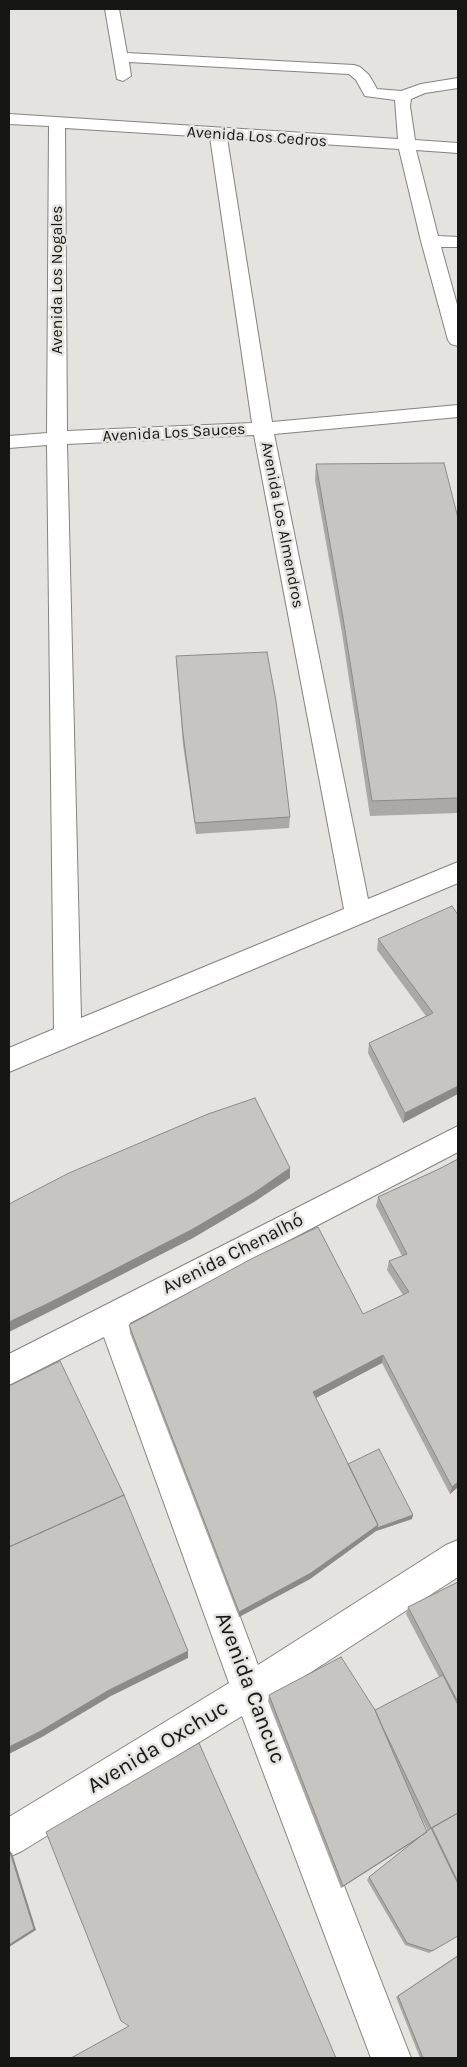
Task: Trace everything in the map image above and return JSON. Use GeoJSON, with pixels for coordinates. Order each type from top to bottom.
{"type":"FeatureCollection","features":[{"type":"Feature","properties":{"kind":"street"},"geometry":{"type":"LineString","coordinates":[[112,9],[123,76]]}},
{"type":"Feature","properties":{"kind":"street"},"geometry":{"type":"LineString","coordinates":[[120,57],[354,70],[363,78],[371,93],[403,96],[421,89],[458,83]]}},
{"type":"Feature","properties":{"kind":"street"},"geometry":{"type":"LineString","coordinates":[[403,96],[402,106],[407,146],[430,241],[458,340]]}},
{"type":"Feature","properties":{"kind":"street","name":"Avenida Los Cedros"},"geometry":{"type":"LineString","coordinates":[[9,118],[218,134],[458,148]]}},
{"type":"Feature","properties":{"kind":"street","name":"Avenida Los Nogales"},"geometry":{"type":"LineString","coordinates":[[57,123],[56,438],[68,1035]]}},
{"type":"Feature","properties":{"kind":"street","name":"Avenida Los Almendros"},"geometry":{"type":"LineString","coordinates":[[218,134],[263,429],[358,914]]}},
{"type":"Feature","properties":{"kind":"street"},"geometry":{"type":"LineString","coordinates":[[430,241],[458,242]]}},
{"type":"Feature","properties":{"kind":"street","name":"Avenida Los Sauces"},"geometry":{"type":"LineString","coordinates":[[9,442],[56,438],[263,429],[458,411]]}},
{"type":"Feature","properties":{"kind":"street"},"geometry":{"type":"LineString","coordinates":[[9,1060],[458,872]]}},
{"type":"Feature","properties":{"kind":"street","name":"Avenida Chenalhó"},"geometry":{"type":"LineString","coordinates":[[9,1370],[458,1138]]}},
{"type":"Feature","properties":{"kind":"street","name":"Avenida Cancuc"},"geometry":{"type":"LineString","coordinates":[[112,1316],[250,1690],[391,2058]]}},
{"type":"Feature","properties":{"kind":"street","name":"Avenida Oxchuc"},"geometry":{"type":"LineString","coordinates":[[9,1838],[250,1690],[458,1557]]}},
{"type":"Feature","properties":{"kind":"building"},"geometry":{"type":"Polygon","coordinates":[[[444,463],[458,518],[458,798],[372,801],[316,464],[444,463]]]}},
{"type":"Feature","properties":{"kind":"building"},"geometry":{"type":"Polygon","coordinates":[[[267,652],[276,701],[290,817],[195,823],[183,734],[176,656],[267,652]]]}},
{"type":"Feature","properties":{"kind":"building"},"geometry":{"type":"Polygon","coordinates":[[[452,906],[458,915],[458,1086],[405,1113],[369,1043],[433,1013],[378,939],[452,906]]]}},
{"type":"Feature","properties":{"kind":"building"},"geometry":{"type":"Polygon","coordinates":[[[255,1098],[290,1168],[254,1193],[193,1229],[9,1322],[9,1204],[69,1173],[208,1114],[255,1098]]]}},
{"type":"Feature","properties":{"kind":"building"},"geometry":{"type":"Polygon","coordinates":[[[458,1159],[458,1482],[452,1487],[383,1355],[313,1392],[378,1525],[311,1573],[239,1612],[129,1325],[253,1258],[318,1227],[363,1314],[409,1292],[389,1261],[407,1254],[378,1197],[458,1159]]]}},
{"type":"Feature","properties":{"kind":"building"},"geometry":{"type":"Polygon","coordinates":[[[60,1361],[124,1495],[9,1547],[9,1386],[60,1361]]]}},
{"type":"Feature","properties":{"kind":"building"},"geometry":{"type":"Polygon","coordinates":[[[379,1449],[413,1515],[377,1528],[378,1525],[348,1464],[379,1449]]]}},
{"type":"Feature","properties":{"kind":"building"},"geometry":{"type":"Polygon","coordinates":[[[124,1495],[188,1651],[109,1690],[39,1732],[9,1747],[9,1547],[124,1495]]]}},
{"type":"Feature","properties":{"kind":"building"},"geometry":{"type":"Polygon","coordinates":[[[458,1582],[458,1702],[408,1607],[458,1582]]]}},
{"type":"Feature","properties":{"kind":"building"},"geometry":{"type":"Polygon","coordinates":[[[341,1657],[375,1710],[427,1832],[343,1886],[269,1695],[341,1657]]]}},
{"type":"Feature","properties":{"kind":"building"},"geometry":{"type":"Polygon","coordinates":[[[443,1675],[458,1705],[458,1813],[431,1828],[375,1710],[443,1675]]]}},
{"type":"Feature","properties":{"kind":"building"},"geometry":{"type":"Polygon","coordinates":[[[199,1743],[336,2058],[71,2058],[129,2026],[121,2021],[46,1832],[199,1743]]]}},
{"type":"Feature","properties":{"kind":"building"},"geometry":{"type":"Polygon","coordinates":[[[458,1813],[458,1882],[432,1828],[458,1813]]]}},
{"type":"Feature","properties":{"kind":"building"},"geometry":{"type":"Polygon","coordinates":[[[431,1828],[458,1884],[458,1936],[432,1951],[407,1943],[369,1877],[431,1828]]]}},
{"type":"Feature","properties":{"kind":"building"},"geometry":{"type":"Polygon","coordinates":[[[9,1853],[34,1929],[9,1945],[9,1853]]]}},
{"type":"Feature","properties":{"kind":"building"},"geometry":{"type":"Polygon","coordinates":[[[458,1956],[458,2058],[423,2058],[398,1996],[458,1956]]]}}]}
